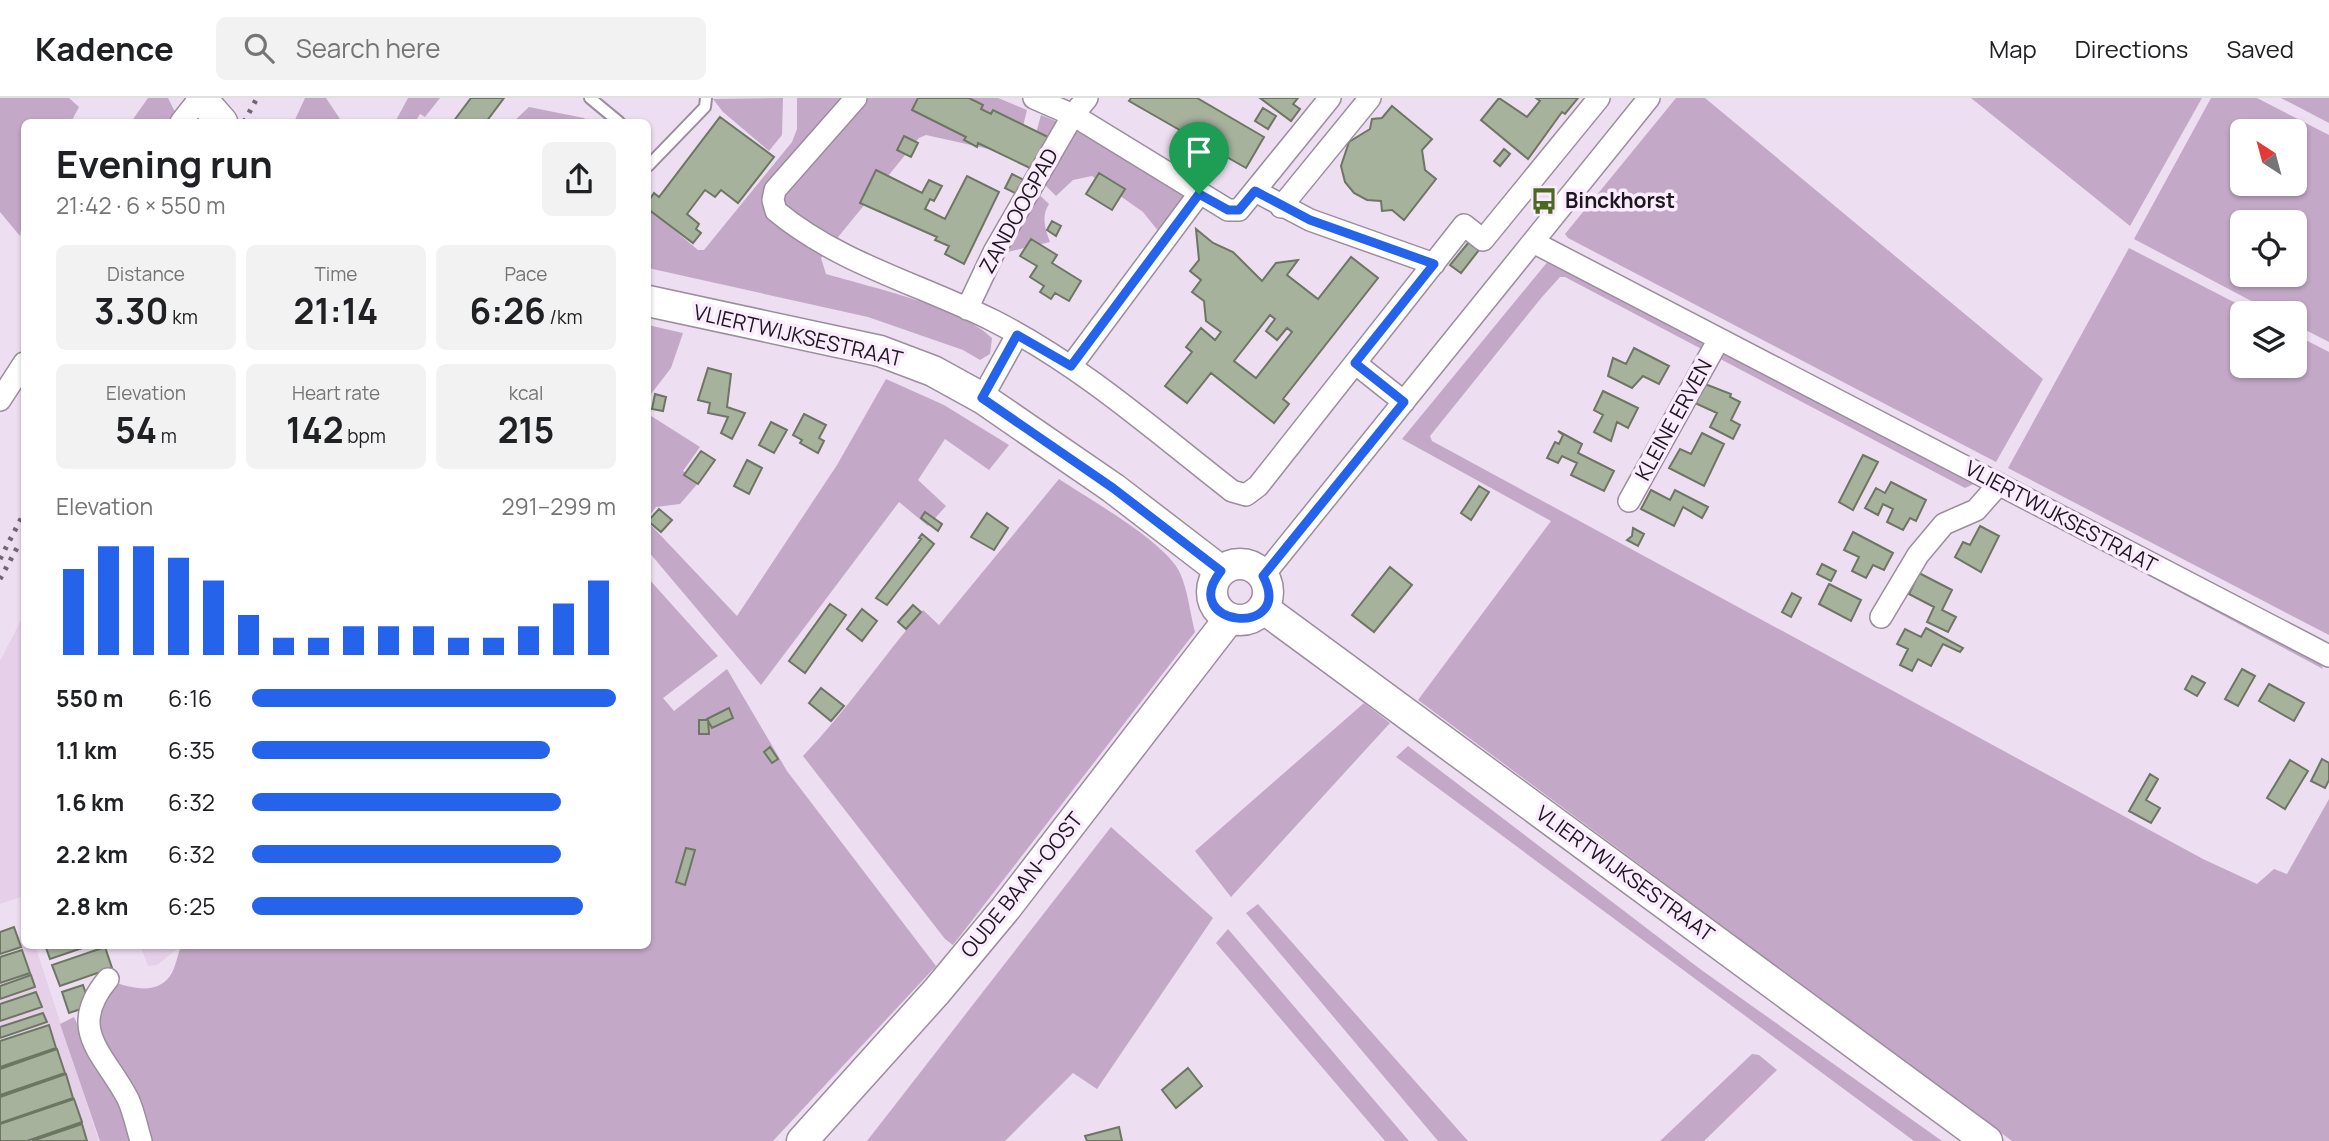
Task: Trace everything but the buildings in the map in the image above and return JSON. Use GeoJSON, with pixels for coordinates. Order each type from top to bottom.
{"type":"FeatureCollection","features":[{"type":"Feature","properties":{"kind":"street"},"geometry":{"type":"LineString","coordinates":[[184,119],[201,98],[219,119]]}},
{"type":"Feature","properties":{"kind":"street"},"geometry":{"type":"LineString","coordinates":[[856,98],[775,190],[773,200],[776,211],[837,253],[967,309],[1071,366],[1232,491],[1246,495],[1258,486],[1464,225],[1483,240],[1599,98]]}},
{"type":"Feature","properties":{"kind":"street"},"geometry":{"type":"LineString","coordinates":[[1034,98],[1073,115],[1228,210],[1239,210],[1330,98]]}},
{"type":"Feature","properties":{"kind":"street","name":"ZANDOOGPAD"},"geometry":{"type":"LineString","coordinates":[[967,309],[994,252],[1073,115],[1087,98]]}},
{"type":"Feature","properties":{"kind":"street"},"geometry":{"type":"LineString","coordinates":[[1281,207],[1370,98]]}},
{"type":"Feature","properties":{"kind":"street"},"geometry":{"type":"LineString","coordinates":[[1263,576],[1649,98]]}},
{"type":"Feature","properties":{"kind":"street"},"geometry":{"type":"LineString","coordinates":[[1255,191],[1281,207],[1434,264]]}},
{"type":"Feature","properties":{"kind":"street"},"geometry":{"type":"LineString","coordinates":[[1071,366],[1199,194]]}},
{"type":"Feature","properties":{"kind":"street","name":"VLIERTWIJKSESTRAAT"},"geometry":{"type":"LineString","coordinates":[[1533,242],[2329,656]]}},
{"type":"Feature","properties":{"kind":"street","name":"VLIERTWIJKSESTRAAT"},"geometry":{"type":"LineString","coordinates":[[651,302],[880,351],[933,371],[982,398],[1113,488],[1221,571]]}},
{"type":"Feature","properties":{"kind":"street"},"geometry":{"type":"LineString","coordinates":[[982,398],[1017,335]]}},
{"type":"Feature","properties":{"kind":"street","name":"KLEINE ERVEN"},"geometry":{"type":"LineString","coordinates":[[1629,501],[1718,339]]}},
{"type":"Feature","properties":{"kind":"street"},"geometry":{"type":"LineString","coordinates":[[1355,363],[1404,402]]}},
{"type":"Feature","properties":{"kind":"street"},"geometry":{"type":"LineString","coordinates":[[0,400],[21,368]]}},
{"type":"Feature","properties":{"kind":"street"},"geometry":{"type":"LineString","coordinates":[[1881,617],[1918,555],[1944,524],[1976,510],[1999,484]]}},
{"type":"Feature","properties":{"kind":"street"},"geometry":{"type":"LineString","coordinates":[[1240,564],[1251,566],[1263,576],[1268,592],[1264,608],[1254,617],[1242,621],[1229,619],[1215,606],[1212,597],[1215,579],[1221,571],[1240,564]]}},
{"type":"Feature","properties":{"kind":"street","name":"VLIERTWIJKSESTRAAT"},"geometry":{"type":"LineString","coordinates":[[1264,608],[1987,1141]]}},
{"type":"Feature","properties":{"kind":"street","name":"OUDE BAAN-OOST"},"geometry":{"type":"LineString","coordinates":[[802,1141],[937,991],[1006,908],[1229,619]]}},
{"type":"Feature","properties":{"kind":"street"},"geometry":{"type":"LineString","coordinates":[[108,979],[95,995],[88,1029],[93,1047],[128,1100],[141,1141]]}},
{"type":"Feature","properties":{"kind":"lane"},"geometry":{"type":"LineString","coordinates":[[590,98],[615,119]]}},
{"type":"Feature","properties":{"kind":"lane"},"geometry":{"type":"LineString","coordinates":[[652,151],[705,107],[706,98]]}},
{"type":"Feature","properties":{"kind":"shaded area"},"geometry":{"type":"Polygon","coordinates":[[[0,98],[69,98],[79,107],[73,119],[21,119],[20,236],[0,212],[0,98]]]}},
{"type":"Feature","properties":{"kind":"shaded area"},"geometry":{"type":"Polygon","coordinates":[[[148,98],[168,98],[176,114],[172,119],[133,119],[148,98]]]}},
{"type":"Feature","properties":{"kind":"shaded area"},"geometry":{"type":"Polygon","coordinates":[[[305,98],[326,98],[340,119],[295,119],[305,98]]]}},
{"type":"Feature","properties":{"kind":"shaded area"},"geometry":{"type":"Polygon","coordinates":[[[408,98],[440,98],[425,117],[420,114],[417,119],[397,119],[408,98]]]}},
{"type":"Feature","properties":{"kind":"shaded area"},"geometry":{"type":"Polygon","coordinates":[[[783,98],[782,135],[769,151],[723,112],[713,99],[783,98]]]}},
{"type":"Feature","properties":{"kind":"shaded area"},"geometry":{"type":"Polygon","coordinates":[[[797,98],[998,98],[1027,110],[1016,155],[926,135],[919,138],[821,258],[826,274],[914,299],[978,327],[992,338],[990,354],[980,360],[963,350],[868,317],[651,269],[651,211],[698,250],[704,250],[792,142],[797,129],[797,98]]]}},
{"type":"Feature","properties":{"kind":"shaded area"},"geometry":{"type":"Polygon","coordinates":[[[1676,98],[1705,98],[2043,379],[1996,462],[1568,238],[1565,234],[1676,98]]]}},
{"type":"Feature","properties":{"kind":"shaded area"},"geometry":{"type":"Polygon","coordinates":[[[1971,98],[2202,98],[2130,226],[1971,98]]]}},
{"type":"Feature","properties":{"kind":"shaded area"},"geometry":{"type":"Polygon","coordinates":[[[2211,98],[2257,98],[2298,119],[2230,119],[2230,196],[2307,196],[2307,124],[2329,135],[2329,342],[2307,331],[2307,301],[2251,301],[2134,239],[2211,98]]]}},
{"type":"Feature","properties":{"kind":"shaded area"},"geometry":{"type":"Polygon","coordinates":[[[2281,98],[2329,98],[2329,123],[2281,98]]]}},
{"type":"Feature","properties":{"kind":"shaded area"},"geometry":{"type":"Polygon","coordinates":[[[529,107],[585,119],[516,119],[529,107]]]}},
{"type":"Feature","properties":{"kind":"shaded area"},"geometry":{"type":"Polygon","coordinates":[[[1041,115],[1093,136],[1189,198],[1159,232],[1143,212],[1092,176],[1073,180],[1056,196],[1027,167],[1041,115]]]}},
{"type":"Feature","properties":{"kind":"shaded area"},"geometry":{"type":"Polygon","coordinates":[[[1029,185],[1049,204],[1044,218],[1050,242],[1003,253],[1029,185]]]}},
{"type":"Feature","properties":{"kind":"shaded area"},"geometry":{"type":"Polygon","coordinates":[[[2129,248],[2232,301],[2230,378],[2307,378],[2307,341],[2329,352],[2329,635],[2008,468],[2129,248]]]}},
{"type":"Feature","properties":{"kind":"shaded area"},"geometry":{"type":"Polygon","coordinates":[[[1549,260],[2318,657],[2323,669],[1976,483],[1965,488],[1565,277],[1560,277],[1542,297],[1430,436],[1432,441],[2203,859],[2257,884],[2274,869],[2287,874],[2329,799],[2329,1141],[2012,1141],[1418,700],[1551,521],[1402,439],[1549,260]]]}},
{"type":"Feature","properties":{"kind":"shaded area"},"geometry":{"type":"Polygon","coordinates":[[[651,326],[683,333],[671,368],[651,394],[651,326]]]}},
{"type":"Feature","properties":{"kind":"shaded area"},"geometry":{"type":"Polygon","coordinates":[[[886,379],[944,405],[1009,445],[989,470],[945,439],[918,480],[946,506],[928,526],[899,502],[761,685],[651,555],[651,525],[737,616],[837,465],[886,379]]]}},
{"type":"Feature","properties":{"kind":"shaded area"},"geometry":{"type":"Polygon","coordinates":[[[651,416],[700,447],[683,471],[699,482],[680,504],[656,507],[651,514],[651,416]]]}},
{"type":"Feature","properties":{"kind":"shaded area"},"geometry":{"type":"Polygon","coordinates":[[[1059,479],[1126,522],[1172,561],[1183,580],[1195,632],[953,945],[945,939],[803,756],[835,721],[923,610],[939,625],[1059,479]]]}},
{"type":"Feature","properties":{"kind":"shaded area"},"geometry":{"type":"Polygon","coordinates":[[[651,581],[718,656],[663,698],[674,711],[727,669],[787,771],[936,966],[773,1141],[146,1141],[98,1042],[86,1001],[112,982],[150,988],[164,982],[172,973],[181,949],[651,949],[651,581]]]}},
{"type":"Feature","properties":{"kind":"shaded area"},"geometry":{"type":"Polygon","coordinates":[[[21,621],[21,897],[0,904],[0,661],[21,621]]]}},
{"type":"Feature","properties":{"kind":"shaded area"},"geometry":{"type":"Polygon","coordinates":[[[1364,703],[1390,723],[1231,897],[1195,851],[1364,703]]]}},
{"type":"Feature","properties":{"kind":"shaded area"},"geometry":{"type":"Polygon","coordinates":[[[1408,746],[1700,969],[1942,1141],[1914,1141],[1396,757],[1408,746]]]}},
{"type":"Feature","properties":{"kind":"shaded area"},"geometry":{"type":"Polygon","coordinates":[[[1111,827],[1213,918],[1097,1089],[1073,1073],[1005,1141],[867,1141],[1111,827]]]}},
{"type":"Feature","properties":{"kind":"shaded area"},"geometry":{"type":"Polygon","coordinates":[[[1258,904],[1468,1141],[1438,1141],[1246,913],[1258,904]]]}},
{"type":"Feature","properties":{"kind":"shaded area"},"geometry":{"type":"Polygon","coordinates":[[[1228,929],[1409,1141],[1385,1141],[1216,943],[1228,929]]]}},
{"type":"Feature","properties":{"kind":"shaded area"},"geometry":{"type":"Polygon","coordinates":[[[21,936],[21,949],[36,949],[99,1141],[0,1141],[0,943],[21,936]]]}},
{"type":"Feature","properties":{"kind":"shaded area"},"geometry":{"type":"Polygon","coordinates":[[[142,949],[177,949],[157,965],[148,966],[142,949]]]}},
{"type":"Feature","properties":{"kind":"shaded area"},"geometry":{"type":"Polygon","coordinates":[[[74,1017],[88,1048],[122,1103],[134,1141],[100,1141],[60,1024],[74,1017]]]}},
{"type":"Feature","properties":{"kind":"shaded area"},"geometry":{"type":"Polygon","coordinates":[[[1752,1054],[1759,1055],[1777,1070],[1704,1141],[1660,1141],[1752,1054]]]}},
{"type":"Feature","properties":{"kind":"railway"},"geometry":{"type":"LineString","coordinates":[[246,119],[257,98]]}},
{"type":"Feature","properties":{"kind":"railway"},"geometry":{"type":"LineString","coordinates":[[0,559],[21,519]]}},
{"type":"Feature","properties":{"kind":"railway"},"geometry":{"type":"LineString","coordinates":[[0,579],[17,548]]}},
{"type":"Feature","properties":{"kind":"place","name":"Binckhorst"},"geometry":{"type":"Point","coordinates":[1544,201]}},
{"type":"Feature","properties":{"kind":"route"},"geometry":{"type":"LineString","coordinates":[[1255,191],[1310,220],[1434,264],[1355,363],[1404,402],[1263,576],[1268,592],[1264,608],[1254,617],[1242,621],[1229,619],[1215,606],[1212,587],[1221,571],[1113,488],[982,398],[991,377],[1017,335],[1071,366],[1199,194],[1228,210],[1239,210],[1255,191]]}}]}
